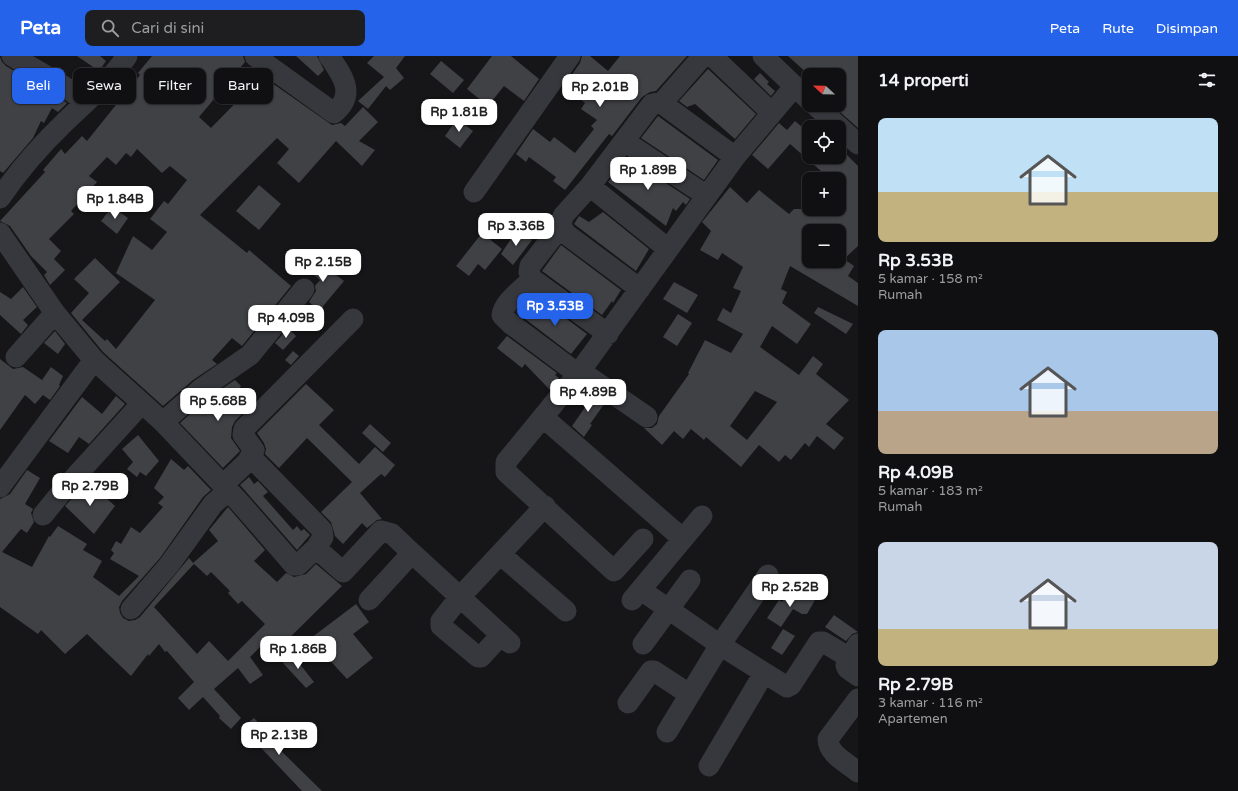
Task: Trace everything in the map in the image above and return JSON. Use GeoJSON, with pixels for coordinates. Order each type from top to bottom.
{"type":"FeatureCollection","features":[{"type":"Feature","properties":{"kind":"street"},"geometry":{"type":"LineString","coordinates":[[12,56],[73,93]]}},
{"type":"Feature","properties":{"kind":"street"},"geometry":{"type":"LineString","coordinates":[[255,56],[334,113],[345,101],[346,90],[342,76],[330,56]]}},
{"type":"Feature","properties":{"kind":"street"},"geometry":{"type":"LineString","coordinates":[[474,192],[570,56]]}},
{"type":"Feature","properties":{"kind":"street"},"geometry":{"type":"LineString","coordinates":[[661,104],[703,56]]}},
{"type":"Feature","properties":{"kind":"street"},"geometry":{"type":"LineString","coordinates":[[712,56],[772,113]]}},
{"type":"Feature","properties":{"kind":"street"},"geometry":{"type":"LineString","coordinates":[[643,539],[614,571],[545,506],[506,472],[506,462],[544,418],[579,373],[735,157],[772,113],[802,93],[763,56]]}},
{"type":"Feature","properties":{"kind":"street"},"geometry":{"type":"LineString","coordinates":[[114,68],[122,58]]}},
{"type":"Feature","properties":{"kind":"street"},"geometry":{"type":"LineString","coordinates":[[1,195],[34,152],[84,104]]}},
{"type":"Feature","properties":{"kind":"street"},"geometry":{"type":"LineString","coordinates":[[608,334],[532,279],[529,272],[530,266],[561,226],[563,216],[590,186],[652,104],[661,104],[735,157]]}},
{"type":"Feature","properties":{"kind":"street"},"geometry":{"type":"LineString","coordinates":[[823,112],[858,144]]}},
{"type":"Feature","properties":{"kind":"street"},"geometry":{"type":"LineString","coordinates":[[624,141],[707,196]]}},
{"type":"Feature","properties":{"kind":"street"},"geometry":{"type":"LineString","coordinates":[[590,186],[668,249]]}},
{"type":"Feature","properties":{"kind":"street"},"geometry":{"type":"LineString","coordinates":[[561,226],[566,234],[640,289]]}},
{"type":"Feature","properties":{"kind":"street"},"geometry":{"type":"LineString","coordinates":[[0,233],[55,313],[94,360],[164,422],[226,488],[294,565],[298,565],[316,548],[323,537],[323,532],[251,457]]}},
{"type":"Feature","properties":{"kind":"street"},"geometry":{"type":"LineString","coordinates":[[532,279],[512,299],[503,311],[502,315],[511,324],[579,373],[647,417]]}},
{"type":"Feature","properties":{"kind":"street"},"geometry":{"type":"LineString","coordinates":[[164,422],[209,382],[250,355],[304,289]]}},
{"type":"Feature","properties":{"kind":"street"},"geometry":{"type":"LineString","coordinates":[[16,357],[55,313]]}},
{"type":"Feature","properties":{"kind":"street"},"geometry":{"type":"LineString","coordinates":[[131,609],[169,565],[213,504],[251,457],[254,450],[242,435],[244,429],[353,319]]}},
{"type":"Feature","properties":{"kind":"street"},"geometry":{"type":"LineString","coordinates":[[0,487],[94,360]]}},
{"type":"Feature","properties":{"kind":"street"},"geometry":{"type":"LineString","coordinates":[[43,515],[142,403]]}},
{"type":"Feature","properties":{"kind":"street"},"geometry":{"type":"LineString","coordinates":[[544,418],[683,539]]}},
{"type":"Feature","properties":{"kind":"street"},"geometry":{"type":"LineString","coordinates":[[316,548],[343,572],[381,531],[392,534],[459,598],[505,639],[482,657],[478,657],[441,626],[443,617],[459,598],[545,506]]}},
{"type":"Feature","properties":{"kind":"street"},"geometry":{"type":"LineString","coordinates":[[702,516],[636,595],[668,610],[787,687],[791,685],[819,642],[823,642],[855,659]]}},
{"type":"Feature","properties":{"kind":"street"},"geometry":{"type":"LineString","coordinates":[[369,600],[412,553]]}},
{"type":"Feature","properties":{"kind":"street"},"geometry":{"type":"LineString","coordinates":[[500,554],[566,611]]}},
{"type":"Feature","properties":{"kind":"street"},"geometry":{"type":"LineString","coordinates":[[667,732],[720,645],[768,575]]}},
{"type":"Feature","properties":{"kind":"street"},"geometry":{"type":"LineString","coordinates":[[642,644],[690,580]]}},
{"type":"Feature","properties":{"kind":"street"},"geometry":{"type":"LineString","coordinates":[[628,703],[653,671],[689,694]]}},
{"type":"Feature","properties":{"kind":"street"},"geometry":{"type":"LineString","coordinates":[[709,766],[764,673]]}},
{"type":"Feature","properties":{"kind":"street"},"geometry":{"type":"LineString","coordinates":[[858,699],[828,739],[828,746],[831,751],[858,772]]}},
{"type":"Feature","properties":{"kind":"building"},"geometry":{"type":"Polygon","coordinates":[[[77,56],[100,56],[106,61],[101,68],[95,68],[77,56]]]}},
{"type":"Feature","properties":{"kind":"building"},"geometry":{"type":"Polygon","coordinates":[[[152,56],[243,56],[245,62],[240,68],[214,68],[214,99],[199,117],[211,128],[235,104],[273,104],[273,84],[332,125],[341,123],[345,126],[363,107],[378,122],[359,141],[375,150],[362,166],[336,141],[299,183],[277,163],[289,149],[277,138],[200,215],[247,253],[249,250],[291,286],[242,346],[232,338],[212,360],[217,364],[193,380],[163,406],[103,352],[71,313],[89,293],[74,279],[95,258],[120,282],[82,320],[105,341],[107,339],[116,349],[155,300],[116,273],[133,236],[152,250],[167,232],[150,219],[164,201],[168,204],[187,180],[170,166],[162,173],[137,149],[131,157],[126,153],[116,165],[107,157],[89,176],[97,182],[71,211],[74,214],[49,239],[61,251],[54,259],[65,270],[50,285],[44,275],[47,272],[31,256],[10,226],[0,221],[45,172],[43,170],[61,149],[65,154],[82,136],[87,141],[117,104],[136,104],[136,80],[140,75],[138,73],[152,56]]]}},
{"type":"Feature","properties":{"kind":"building"},"geometry":{"type":"Polygon","coordinates":[[[296,56],[317,56],[324,70],[318,76],[296,56]]]}},
{"type":"Feature","properties":{"kind":"building"},"geometry":{"type":"Polygon","coordinates":[[[374,56],[405,56],[396,68],[404,78],[390,90],[386,86],[368,109],[358,101],[384,77],[367,63],[374,56]]]}},
{"type":"Feature","properties":{"kind":"building"},"geometry":{"type":"Polygon","coordinates":[[[492,56],[511,56],[539,79],[524,101],[504,86],[488,106],[467,89],[492,56]]]}},
{"type":"Feature","properties":{"kind":"building"},"geometry":{"type":"Polygon","coordinates":[[[582,56],[590,56],[608,71],[620,56],[687,56],[656,91],[650,92],[642,97],[612,136],[609,134],[565,190],[553,181],[556,177],[529,157],[526,162],[516,154],[533,129],[550,142],[554,137],[575,153],[594,129],[591,126],[597,120],[581,109],[585,103],[564,86],[580,63],[582,56]]]}},
{"type":"Feature","properties":{"kind":"building"},"geometry":{"type":"Polygon","coordinates":[[[788,56],[858,56],[858,128],[840,112],[846,112],[846,68],[802,69],[788,56]]]}},
{"type":"Feature","properties":{"kind":"building"},"geometry":{"type":"Polygon","coordinates":[[[0,57],[2,62],[12,70],[12,104],[65,104],[65,102],[67,103],[58,112],[52,108],[44,123],[41,121],[33,138],[3,173],[0,171],[0,57]]]}},
{"type":"Feature","properties":{"kind":"building"},"geometry":{"type":"Polygon","coordinates":[[[441,61],[464,80],[453,93],[430,74],[441,61]]]}},
{"type":"Feature","properties":{"kind":"building"},"geometry":{"type":"Polygon","coordinates":[[[708,69],[756,114],[735,139],[695,104],[687,107],[679,101],[708,69]]]}},
{"type":"Feature","properties":{"kind":"building"},"geometry":{"type":"Polygon","coordinates":[[[760,73],[769,82],[767,84],[775,91],[771,96],[754,79],[760,73]]]}},
{"type":"Feature","properties":{"kind":"building"},"geometry":{"type":"Polygon","coordinates":[[[658,116],[718,160],[704,180],[641,138],[658,116]]]}},
{"type":"Feature","properties":{"kind":"building"},"geometry":{"type":"Polygon","coordinates":[[[457,119],[473,131],[460,148],[445,136],[457,119]]]}},
{"type":"Feature","properties":{"kind":"building"},"geometry":{"type":"Polygon","coordinates":[[[795,121],[802,127],[802,154],[790,144],[768,169],[752,155],[779,123],[787,130],[795,121]]]}},
{"type":"Feature","properties":{"kind":"building"},"geometry":{"type":"Polygon","coordinates":[[[846,154],[858,166],[858,246],[846,257],[846,224],[802,224],[802,268],[846,268],[846,260],[854,266],[848,276],[858,283],[858,306],[790,266],[781,289],[787,292],[782,303],[811,324],[797,344],[772,326],[760,347],[799,375],[813,356],[823,364],[816,374],[849,400],[826,424],[844,438],[834,450],[817,436],[809,447],[805,443],[791,460],[785,455],[779,462],[759,445],[741,467],[706,437],[704,440],[691,429],[683,439],[674,431],[662,445],[644,428],[652,428],[657,424],[659,416],[689,374],[688,373],[705,340],[731,353],[743,334],[717,320],[723,308],[731,313],[741,291],[733,288],[743,267],[722,253],[718,260],[700,250],[711,231],[702,222],[730,187],[747,203],[759,190],[789,214],[794,209],[802,209],[802,216],[846,216],[846,172],[820,172],[821,171],[813,164],[846,164],[846,154]],[[755,391],[730,426],[747,440],[777,402],[755,391]]]}},
{"type":"Feature","properties":{"kind":"building"},"geometry":{"type":"Polygon","coordinates":[[[627,157],[690,199],[686,205],[683,202],[676,211],[673,208],[666,226],[608,182],[627,157]]]}},
{"type":"Feature","properties":{"kind":"building"},"geometry":{"type":"Polygon","coordinates":[[[259,185],[281,204],[259,230],[236,211],[259,185]]]}},
{"type":"Feature","properties":{"kind":"building"},"geometry":{"type":"Polygon","coordinates":[[[112,207],[128,218],[117,234],[101,221],[112,207]]]}},
{"type":"Feature","properties":{"kind":"building"},"geometry":{"type":"Polygon","coordinates":[[[603,212],[649,249],[636,271],[574,224],[579,216],[589,222],[603,212]]]}},
{"type":"Feature","properties":{"kind":"building"},"geometry":{"type":"Polygon","coordinates":[[[527,213],[536,222],[524,233],[516,225],[527,213]]]}},
{"type":"Feature","properties":{"kind":"building"},"geometry":{"type":"Polygon","coordinates":[[[516,231],[532,240],[513,265],[501,254],[516,231]]]}},
{"type":"Feature","properties":{"kind":"building"},"geometry":{"type":"Polygon","coordinates":[[[482,233],[502,249],[485,270],[478,264],[469,276],[456,266],[482,233]]]}},
{"type":"Feature","properties":{"kind":"building"},"geometry":{"type":"Polygon","coordinates":[[[561,245],[621,290],[613,303],[612,301],[602,315],[542,271],[561,245]]]}},
{"type":"Feature","properties":{"kind":"building"},"geometry":{"type":"Polygon","coordinates":[[[310,256],[327,271],[328,269],[344,281],[319,311],[309,302],[316,291],[315,286],[320,280],[303,266],[310,256]]]}},
{"type":"Feature","properties":{"kind":"building"},"geometry":{"type":"Polygon","coordinates":[[[674,282],[698,295],[687,313],[663,299],[674,282]]]}},
{"type":"Feature","properties":{"kind":"building"},"geometry":{"type":"Polygon","coordinates":[[[23,287],[37,307],[23,320],[28,325],[21,334],[0,315],[0,292],[11,299],[23,287]]]}},
{"type":"Feature","properties":{"kind":"building"},"geometry":{"type":"Polygon","coordinates":[[[544,302],[587,334],[571,354],[516,312],[520,307],[531,315],[544,302]]]}},
{"type":"Feature","properties":{"kind":"building"},"geometry":{"type":"Polygon","coordinates":[[[818,307],[853,324],[846,334],[814,313],[818,307]]]}},
{"type":"Feature","properties":{"kind":"building"},"geometry":{"type":"Polygon","coordinates":[[[678,314],[692,323],[677,346],[663,337],[678,314]]]}},
{"type":"Feature","properties":{"kind":"building"},"geometry":{"type":"Polygon","coordinates":[[[288,328],[296,336],[283,350],[275,343],[288,328]]]}},
{"type":"Feature","properties":{"kind":"building"},"geometry":{"type":"Polygon","coordinates":[[[55,331],[65,344],[58,354],[44,343],[55,331]]]}},
{"type":"Feature","properties":{"kind":"building"},"geometry":{"type":"Polygon","coordinates":[[[507,336],[557,373],[555,375],[559,378],[550,390],[525,364],[522,368],[497,348],[507,336]]]}},
{"type":"Feature","properties":{"kind":"building"},"geometry":{"type":"Polygon","coordinates":[[[293,351],[299,356],[291,365],[285,360],[293,351]]]}},
{"type":"Feature","properties":{"kind":"building"},"geometry":{"type":"Polygon","coordinates":[[[0,359],[13,369],[23,367],[42,380],[51,367],[63,376],[59,385],[60,386],[50,400],[43,395],[35,404],[25,395],[0,430],[0,359]]]}},
{"type":"Feature","properties":{"kind":"building"},"geometry":{"type":"Polygon","coordinates":[[[235,380],[241,386],[238,390],[252,404],[235,421],[232,427],[231,438],[240,451],[223,468],[180,423],[208,398],[235,380]]]}},
{"type":"Feature","properties":{"kind":"building"},"geometry":{"type":"Polygon","coordinates":[[[306,384],[334,410],[319,425],[359,464],[375,447],[395,465],[385,477],[381,474],[360,493],[382,519],[377,520],[367,528],[362,523],[343,544],[335,536],[331,522],[321,512],[352,482],[307,438],[279,468],[265,454],[266,449],[264,443],[257,433],[306,384]]]}},
{"type":"Feature","properties":{"kind":"building"},"geometry":{"type":"Polygon","coordinates":[[[588,391],[605,403],[590,424],[592,425],[584,437],[572,426],[586,406],[579,399],[588,391]]]}},
{"type":"Feature","properties":{"kind":"building"},"geometry":{"type":"Polygon","coordinates":[[[116,396],[125,404],[89,444],[79,437],[68,453],[49,441],[82,397],[102,414],[116,396]]]}},
{"type":"Feature","properties":{"kind":"building"},"geometry":{"type":"Polygon","coordinates":[[[370,424],[391,443],[383,452],[362,433],[370,424]]]}},
{"type":"Feature","properties":{"kind":"building"},"geometry":{"type":"Polygon","coordinates":[[[138,435],[159,461],[146,476],[140,472],[137,477],[127,469],[133,462],[122,449],[138,435]]]}},
{"type":"Feature","properties":{"kind":"building"},"geometry":{"type":"Polygon","coordinates":[[[171,459],[184,470],[188,466],[211,490],[203,497],[160,558],[122,601],[119,607],[123,618],[129,621],[140,617],[189,558],[193,563],[218,541],[209,530],[228,507],[265,550],[254,561],[277,582],[286,573],[294,577],[306,574],[316,564],[342,586],[275,652],[266,641],[250,657],[263,675],[250,684],[238,668],[214,689],[241,718],[231,729],[219,718],[220,716],[203,697],[189,710],[178,698],[194,682],[159,644],[149,656],[148,654],[131,676],[87,634],[65,654],[41,630],[38,634],[0,607],[0,499],[10,494],[27,470],[40,478],[25,504],[33,509],[31,513],[34,522],[27,533],[21,529],[2,552],[32,567],[49,536],[50,537],[58,526],[87,544],[83,550],[102,561],[93,577],[119,596],[139,576],[110,559],[114,553],[111,550],[116,541],[121,544],[131,527],[140,533],[163,507],[158,503],[164,497],[154,488],[171,459]],[[194,564],[154,607],[197,654],[209,641],[228,661],[265,624],[242,601],[238,604],[228,593],[230,591],[211,572],[207,576],[194,564]]]}},
{"type":"Feature","properties":{"kind":"building"},"geometry":{"type":"Polygon","coordinates":[[[249,477],[254,484],[258,481],[268,492],[263,496],[293,530],[297,526],[301,531],[304,529],[310,535],[297,550],[240,485],[249,477]]]}},
{"type":"Feature","properties":{"kind":"building"},"geometry":{"type":"Polygon","coordinates":[[[88,481],[115,506],[94,534],[65,506],[88,481]]]}},
{"type":"Feature","properties":{"kind":"building"},"geometry":{"type":"Polygon","coordinates":[[[788,593],[800,599],[803,593],[815,600],[807,614],[802,614],[793,609],[781,627],[767,618],[779,600],[782,602],[788,593]]]}},
{"type":"Feature","properties":{"kind":"building"},"geometry":{"type":"Polygon","coordinates":[[[356,604],[369,622],[353,634],[373,658],[347,679],[325,655],[321,655],[311,638],[356,604]]]}},
{"type":"Feature","properties":{"kind":"building"},"geometry":{"type":"Polygon","coordinates":[[[834,615],[858,632],[852,634],[846,641],[825,627],[834,615]]]}},
{"type":"Feature","properties":{"kind":"building"},"geometry":{"type":"Polygon","coordinates":[[[783,629],[795,636],[782,655],[771,648],[783,629]]]}},
{"type":"Feature","properties":{"kind":"building"},"geometry":{"type":"Polygon","coordinates":[[[291,653],[314,682],[306,688],[283,663],[284,662],[282,660],[291,653]]]}},
{"type":"Feature","properties":{"kind":"building"},"geometry":{"type":"Polygon","coordinates":[[[254,718],[275,741],[273,743],[322,791],[302,791],[242,728],[254,718]]]}}]}
